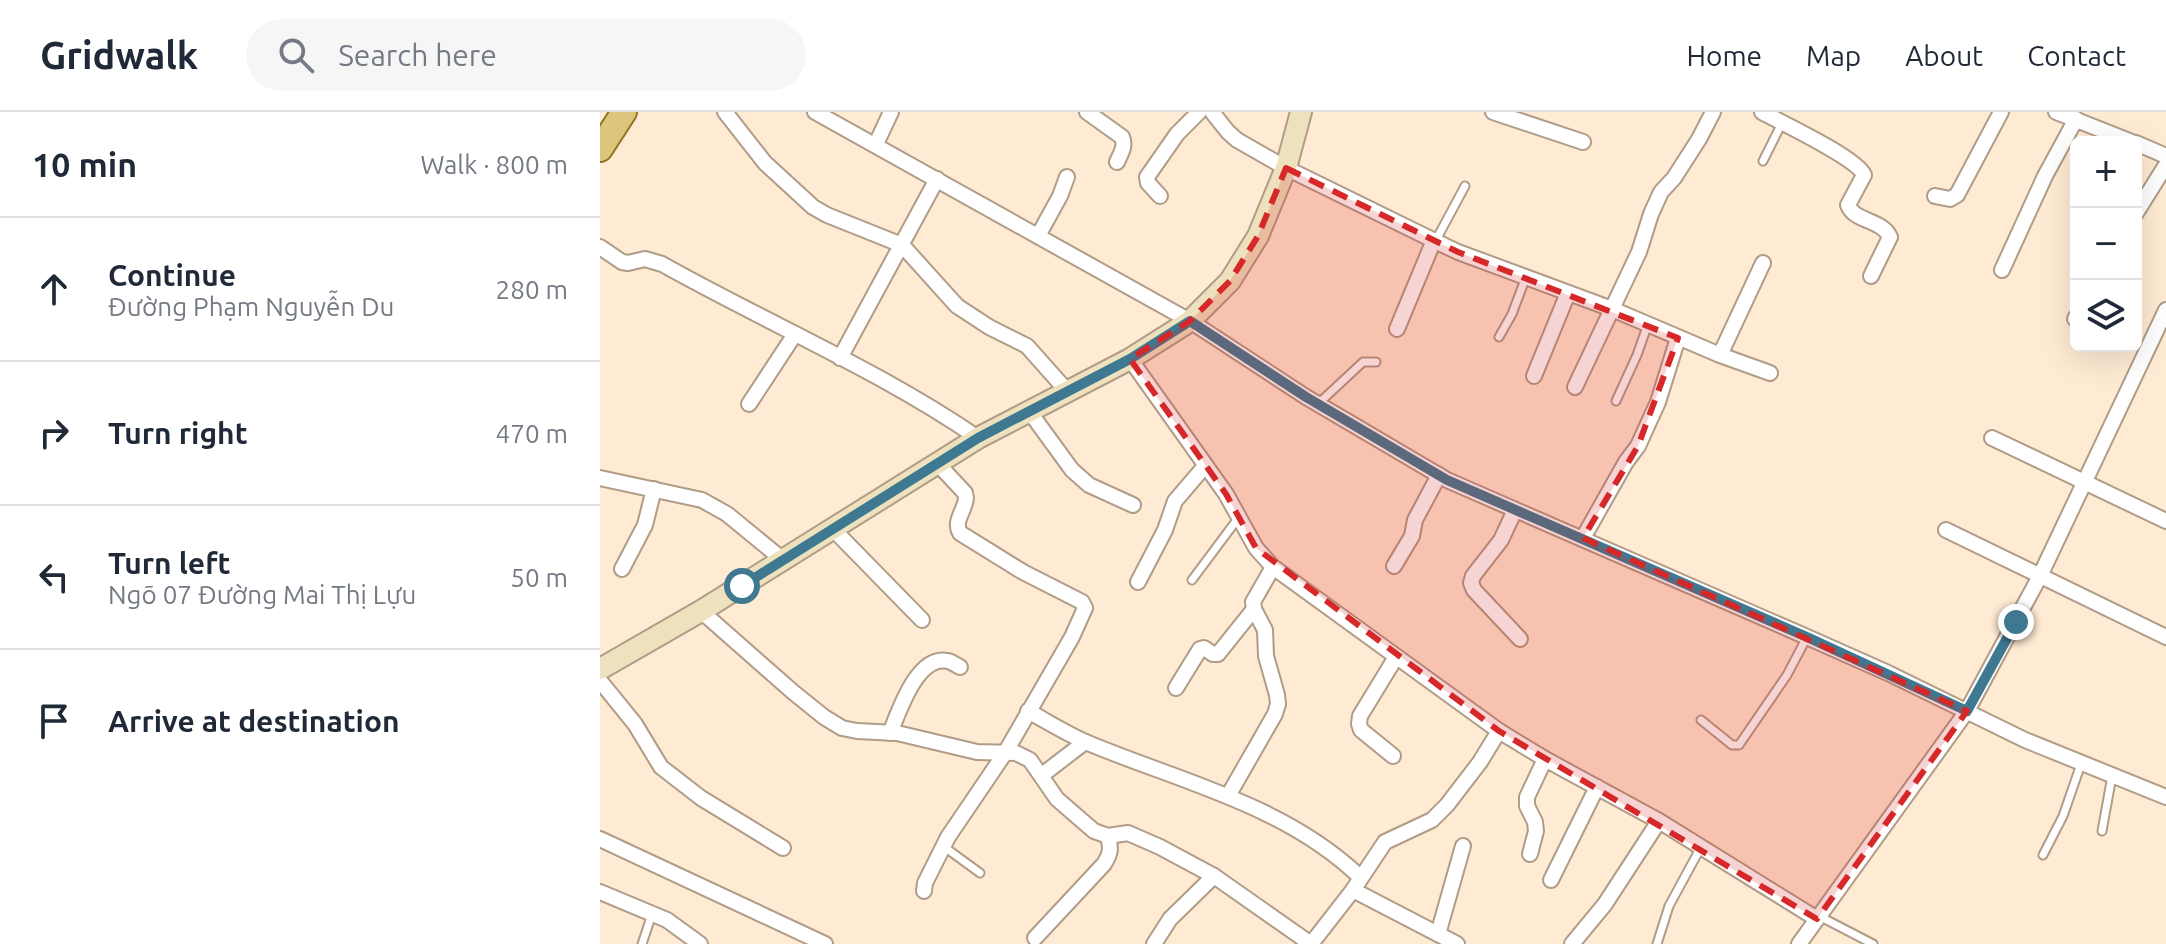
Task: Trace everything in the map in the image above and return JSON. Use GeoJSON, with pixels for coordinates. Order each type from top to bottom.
{"type":"FeatureCollection","features":[{"type":"Feature","properties":{"kind":"main road"},"geometry":{"type":"LineString","coordinates":[[600,149],[624,112]]}},
{"type":"Feature","properties":{"kind":"main road"},"geometry":{"type":"LineString","coordinates":[[600,669],[701,611],[978,438],[1130,359],[1190,321],[1230,281],[1258,236],[1286,168],[1301,112]]}},
{"type":"Feature","properties":{"kind":"street"},"geometry":{"type":"LineString","coordinates":[[725,112],[765,163],[813,207],[902,245],[957,306],[1027,346],[1067,391]]}},
{"type":"Feature","properties":{"kind":"street"},"geometry":{"type":"LineString","coordinates":[[815,112],[1190,321],[1318,404],[1439,475],[1807,637],[2025,740],[2166,797]]}},
{"type":"Feature","properties":{"kind":"street"},"geometry":{"type":"LineString","coordinates":[[876,144],[891,112]]}},
{"type":"Feature","properties":{"kind":"street"},"geometry":{"type":"LineString","coordinates":[[1087,112],[1122,137],[1123,148],[1117,162]]}},
{"type":"Feature","properties":{"kind":"street"},"geometry":{"type":"LineString","coordinates":[[1160,196],[1148,183],[1147,177],[1177,134],[1199,112]]}},
{"type":"Feature","properties":{"kind":"street"},"geometry":{"type":"LineString","coordinates":[[1212,112],[1237,140],[1286,168],[1435,240],[1770,373]]}},
{"type":"Feature","properties":{"kind":"street"},"geometry":{"type":"LineString","coordinates":[[1493,112],[1583,142]]}},
{"type":"Feature","properties":{"kind":"street"},"geometry":{"type":"LineString","coordinates":[[1575,387],[1639,252],[1661,192],[1674,178],[1713,112]]}},
{"type":"Feature","properties":{"kind":"street"},"geometry":{"type":"LineString","coordinates":[[1762,112],[1861,167],[1864,175],[1849,208],[1852,213],[1880,225],[1890,237],[1871,276]]}},
{"type":"Feature","properties":{"kind":"street"},"geometry":{"type":"LineString","coordinates":[[1935,196],[1950,199],[1957,195],[2001,112]]}},
{"type":"Feature","properties":{"kind":"street"},"geometry":{"type":"LineString","coordinates":[[2056,112],[2074,116],[2118,136]]}},
{"type":"Feature","properties":{"kind":"street"},"geometry":{"type":"LineString","coordinates":[[2002,270],[2074,116]]}},
{"type":"Feature","properties":{"kind":"street"},"geometry":{"type":"LineString","coordinates":[[2138,208],[2164,154],[2142,146]]}},
{"type":"Feature","properties":{"kind":"street"},"geometry":{"type":"LineString","coordinates":[[1038,236],[1067,177]]}},
{"type":"Feature","properties":{"kind":"street"},"geometry":{"type":"LineString","coordinates":[[840,358],[937,179]]}},
{"type":"Feature","properties":{"kind":"street"},"geometry":{"type":"LineString","coordinates":[[1397,329],[1435,240]]}},
{"type":"Feature","properties":{"kind":"street"},"geometry":{"type":"LineString","coordinates":[[600,247],[622,262],[653,260],[927,404],[978,438]]}},
{"type":"Feature","properties":{"kind":"street"},"geometry":{"type":"LineString","coordinates":[[1720,355],[1763,263]]}},
{"type":"Feature","properties":{"kind":"street"},"geometry":{"type":"LineString","coordinates":[[1534,376],[1568,293]]}},
{"type":"Feature","properties":{"kind":"street"},"geometry":{"type":"LineString","coordinates":[[1799,944],[1967,711],[2040,576],[2166,310]]}},
{"type":"Feature","properties":{"kind":"street"},"geometry":{"type":"LineString","coordinates":[[749,404],[795,334]]}},
{"type":"Feature","properties":{"kind":"street"},"geometry":{"type":"LineString","coordinates":[[1583,538],[1643,437],[1658,402],[1678,338]]}},
{"type":"Feature","properties":{"kind":"street"},"geometry":{"type":"LineString","coordinates":[[1130,359],[1226,494],[1256,548],[1273,567],[1499,731],[1659,821],[1818,917]]}},
{"type":"Feature","properties":{"kind":"street"},"geometry":{"type":"LineString","coordinates":[[1029,411],[1072,470],[1089,485],[1133,505]]}},
{"type":"Feature","properties":{"kind":"street"},"geometry":{"type":"LineString","coordinates":[[1992,438],[2166,521]]}},
{"type":"Feature","properties":{"kind":"street"},"geometry":{"type":"LineString","coordinates":[[924,891],[943,846],[1005,753],[1084,612],[1084,605],[960,533],[958,520],[965,493],[937,463]]}},
{"type":"Feature","properties":{"kind":"street"},"geometry":{"type":"LineString","coordinates":[[1138,582],[1165,530],[1175,501],[1205,466]]}},
{"type":"Feature","properties":{"kind":"street"},"geometry":{"type":"LineString","coordinates":[[1394,566],[1412,536],[1415,520],[1439,475]]}},
{"type":"Feature","properties":{"kind":"street"},"geometry":{"type":"LineString","coordinates":[[600,478],[687,495],[713,505],[783,560]]}},
{"type":"Feature","properties":{"kind":"street"},"geometry":{"type":"LineString","coordinates":[[622,569],[645,525],[654,489]]}},
{"type":"Feature","properties":{"kind":"street"},"geometry":{"type":"LineString","coordinates":[[1515,510],[1501,540],[1471,583],[1520,639]]}},
{"type":"Feature","properties":{"kind":"street"},"geometry":{"type":"LineString","coordinates":[[832,528],[922,620]]}},
{"type":"Feature","properties":{"kind":"street"},"geometry":{"type":"LineString","coordinates":[[1946,530],[2166,637]]}},
{"type":"Feature","properties":{"kind":"street"},"geometry":{"type":"LineString","coordinates":[[1228,796],[1278,704],[1266,656],[1265,630],[1253,602],[1273,567]]}},
{"type":"Feature","properties":{"kind":"street"},"geometry":{"type":"LineString","coordinates":[[1176,688],[1200,649],[1218,654],[1254,609]]}},
{"type":"Feature","properties":{"kind":"street"},"geometry":{"type":"LineString","coordinates":[[701,611],[833,724],[857,731],[897,733],[977,752],[1022,755],[1042,775],[1057,799],[1094,831],[1108,836],[1123,833],[1136,835],[1214,876],[1311,944],[1385,842],[1432,820],[1480,762],[1499,731]]}},
{"type":"Feature","properties":{"kind":"street"},"geometry":{"type":"LineString","coordinates":[[1393,756],[1361,730],[1359,724],[1360,716],[1396,657]]}},
{"type":"Feature","properties":{"kind":"street"},"geometry":{"type":"LineString","coordinates":[[890,733],[911,685],[924,668],[946,660],[960,667]]}},
{"type":"Feature","properties":{"kind":"street"},"geometry":{"type":"LineString","coordinates":[[600,681],[635,724],[661,767],[722,812],[783,848]]}},
{"type":"Feature","properties":{"kind":"street"},"geometry":{"type":"LineString","coordinates":[[1028,711],[1085,742],[1228,796],[1321,844],[1356,883],[1457,944]]}},
{"type":"Feature","properties":{"kind":"street"},"geometry":{"type":"LineString","coordinates":[[1042,775],[1085,742]]}},
{"type":"Feature","properties":{"kind":"street"},"geometry":{"type":"LineString","coordinates":[[1530,854],[1536,831],[1527,797],[1545,759]]}},
{"type":"Feature","properties":{"kind":"street"},"geometry":{"type":"LineString","coordinates":[[1551,880],[1597,787]]}},
{"type":"Feature","properties":{"kind":"street"},"geometry":{"type":"LineString","coordinates":[[1572,944],[1605,904],[1659,821]]}},
{"type":"Feature","properties":{"kind":"street"},"geometry":{"type":"LineString","coordinates":[[1035,938],[1104,864],[1111,848],[1108,836]]}},
{"type":"Feature","properties":{"kind":"street"},"geometry":{"type":"LineString","coordinates":[[600,839],[825,944]]}},
{"type":"Feature","properties":{"kind":"street"},"geometry":{"type":"LineString","coordinates":[[1438,934],[1463,846]]}},
{"type":"Feature","properties":{"kind":"street"},"geometry":{"type":"LineString","coordinates":[[1154,944],[1170,919],[1214,876]]}},
{"type":"Feature","properties":{"kind":"street"},"geometry":{"type":"LineString","coordinates":[[600,892],[667,920],[700,944]]}},
{"type":"Feature","properties":{"kind":"lane"},"geometry":{"type":"LineString","coordinates":[[1763,161],[1782,123]]}},
{"type":"Feature","properties":{"kind":"lane"},"geometry":{"type":"LineString","coordinates":[[1435,240],[1465,186]]}},
{"type":"Feature","properties":{"kind":"lane"},"geometry":{"type":"LineString","coordinates":[[1499,337],[1512,314],[1526,277]]}},
{"type":"Feature","properties":{"kind":"lane"},"geometry":{"type":"LineString","coordinates":[[1616,401],[1648,324]]}},
{"type":"Feature","properties":{"kind":"lane"},"geometry":{"type":"LineString","coordinates":[[1318,404],[1363,362],[1376,362]]}},
{"type":"Feature","properties":{"kind":"lane"},"geometry":{"type":"LineString","coordinates":[[1192,580],[1239,517]]}},
{"type":"Feature","properties":{"kind":"lane"},"geometry":{"type":"LineString","coordinates":[[1701,720],[1732,745],[1739,745],[1787,675],[1807,637]]}},
{"type":"Feature","properties":{"kind":"lane"},"geometry":{"type":"LineString","coordinates":[[2043,855],[2063,816],[2081,764]]}},
{"type":"Feature","properties":{"kind":"lane"},"geometry":{"type":"LineString","coordinates":[[2102,831],[2112,776]]}},
{"type":"Feature","properties":{"kind":"lane"},"geometry":{"type":"LineString","coordinates":[[943,846],[980,873]]}},
{"type":"Feature","properties":{"kind":"lane"},"geometry":{"type":"LineString","coordinates":[[1657,944],[1669,906],[1701,847]]}},
{"type":"Feature","properties":{"kind":"lane"},"geometry":{"type":"LineString","coordinates":[[642,944],[652,914]]}},
{"type":"Feature","properties":{"kind":"lane"},"geometry":{"type":"LineString","coordinates":[[1818,917],[1873,944]]}},
{"type":"Feature","properties":{"kind":"highlighted area"},"geometry":{"type":"Polygon","coordinates":[[[1286,168],[1458,252],[1678,338],[1638,446],[1583,538],[1967,711],[1817,919],[1499,731],[1256,548],[1226,494],[1130,359],[1190,321],[1230,281],[1258,236],[1286,168]]]}},
{"type":"Feature","properties":{"kind":"route"},"geometry":{"type":"LineString","coordinates":[[742,586],[978,438],[1130,359],[1190,321],[1356,428],[1447,480],[1807,637],[1967,711],[2016,622]]}}]}
